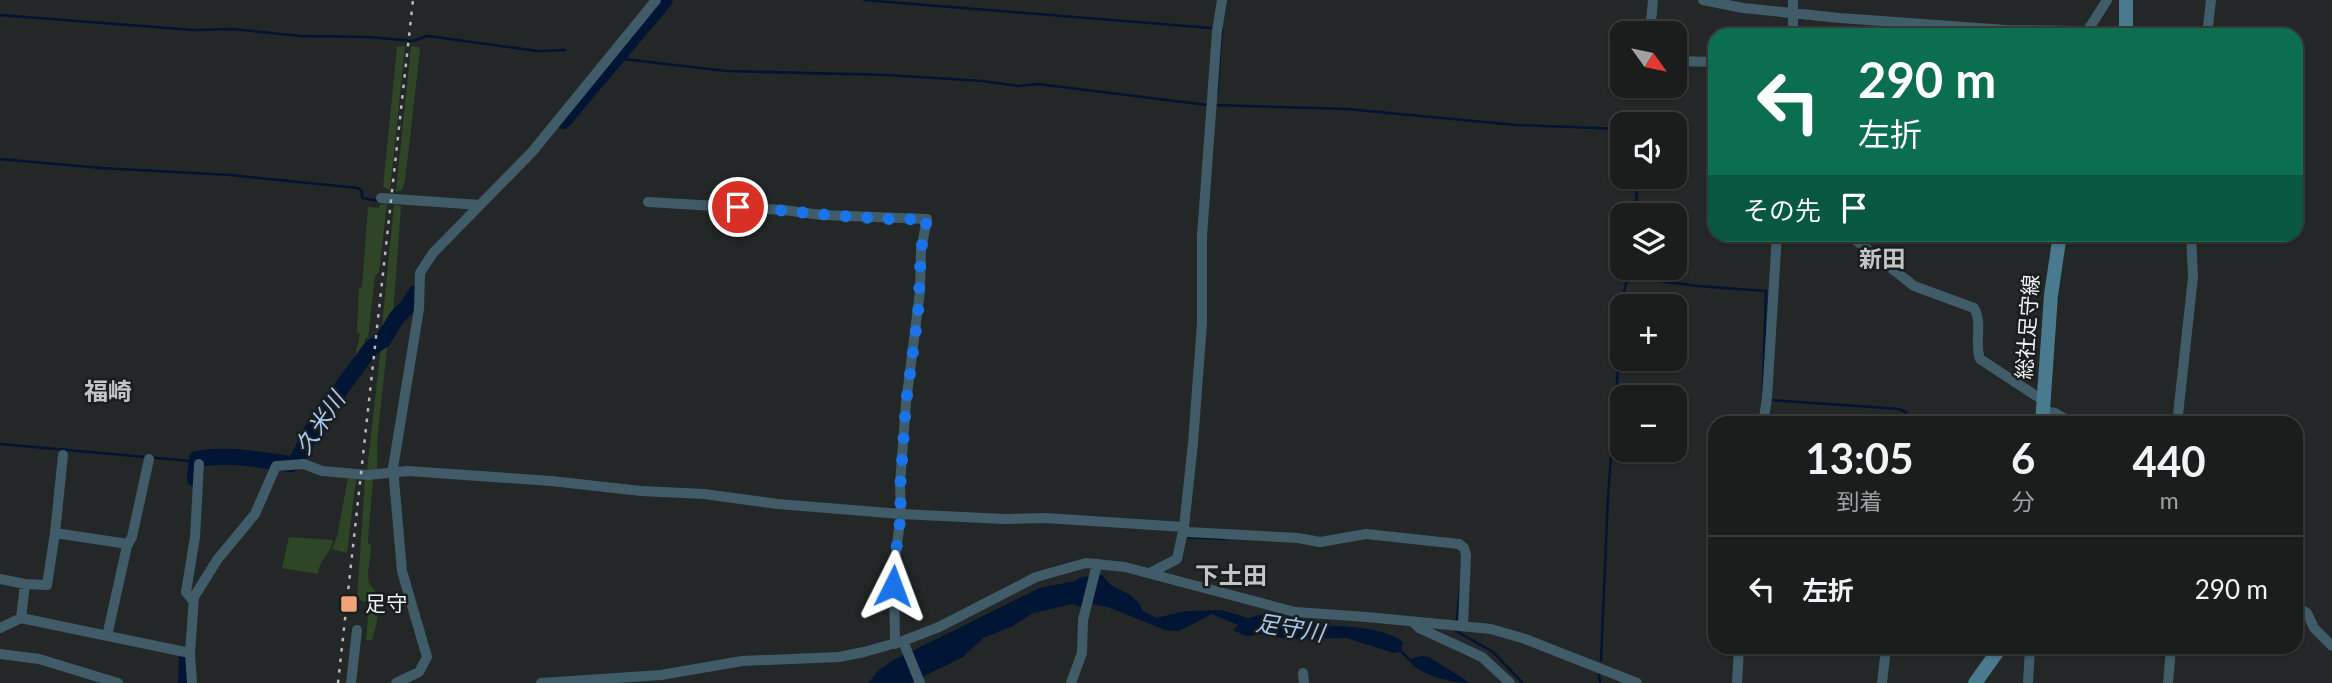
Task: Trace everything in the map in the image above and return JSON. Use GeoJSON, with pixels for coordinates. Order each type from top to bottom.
{"type":"FeatureCollection","features":[{"type":"Feature","properties":{"kind":"main road"},"geometry":{"type":"LineString","coordinates":[[2126,0],[2126,28]]}},
{"type":"Feature","properties":{"kind":"main road","name":"総社足守線"},"geometry":{"type":"LineString","coordinates":[[2043,412],[2051,295],[2059,242]]}},
{"type":"Feature","properties":{"kind":"main road"},"geometry":{"type":"LineString","coordinates":[[1975,683],[1996,654]]}},
{"type":"Feature","properties":{"kind":"street"},"geometry":{"type":"LineString","coordinates":[[396,683],[419,672],[427,657],[402,571],[393,473],[419,309],[420,273],[433,253],[532,152],[656,0]]}},
{"type":"Feature","properties":{"kind":"street"},"geometry":{"type":"LineString","coordinates":[[1149,573],[1177,559],[1192,455],[1202,323],[1202,236],[1217,31],[1222,0]]}},
{"type":"Feature","properties":{"kind":"street"},"geometry":{"type":"LineString","coordinates":[[1651,21],[1653,0]]}},
{"type":"Feature","properties":{"kind":"street"},"geometry":{"type":"LineString","coordinates":[[1703,0],[1743,8],[1840,18],[1980,28]]}},
{"type":"Feature","properties":{"kind":"street"},"geometry":{"type":"LineString","coordinates":[[1793,0],[1793,28]]}},
{"type":"Feature","properties":{"kind":"street"},"geometry":{"type":"LineString","coordinates":[[2089,28],[2107,0]]}},
{"type":"Feature","properties":{"kind":"street"},"geometry":{"type":"LineString","coordinates":[[2208,28],[2211,0]]}},
{"type":"Feature","properties":{"kind":"street"},"geometry":{"type":"LineString","coordinates":[[1687,61],[1708,62]]}},
{"type":"Feature","properties":{"kind":"street"},"geometry":{"type":"LineString","coordinates":[[380,198],[480,205]]}},
{"type":"Feature","properties":{"kind":"street"},"geometry":{"type":"LineString","coordinates":[[648,202],[822,215],[927,219],[921,250],[919,303],[906,403],[900,490],[901,516],[894,567],[901,643],[920,683]]}},
{"type":"Feature","properties":{"kind":"street"},"geometry":{"type":"LineString","coordinates":[[1764,416],[1777,242]]}},
{"type":"Feature","properties":{"kind":"street"},"geometry":{"type":"LineString","coordinates":[[1858,242],[1914,286],[1974,308],[1978,316],[1980,359],[2043,412],[2060,416]]}},
{"type":"Feature","properties":{"kind":"street"},"geometry":{"type":"LineString","coordinates":[[2178,416],[2193,277],[2191,242]]}},
{"type":"Feature","properties":{"kind":"street"},"geometry":{"type":"LineString","coordinates":[[0,579],[25,584],[47,584],[63,455]]}},
{"type":"Feature","properties":{"kind":"street"},"geometry":{"type":"LineString","coordinates":[[107,636],[149,459]]}},
{"type":"Feature","properties":{"kind":"street"},"geometry":{"type":"LineString","coordinates":[[193,601],[186,592],[195,537],[199,464]]}},
{"type":"Feature","properties":{"kind":"street"},"geometry":{"type":"LineString","coordinates":[[191,683],[193,601],[216,560],[255,514],[276,466],[304,464],[322,471],[369,475],[408,471],[551,481],[641,491],[704,494],[778,505],[901,516],[1004,520],[1045,518],[1188,533],[1298,538],[1320,542],[1366,534],[1459,544],[1466,555],[1463,625]]}},
{"type":"Feature","properties":{"kind":"street"},"geometry":{"type":"LineString","coordinates":[[55,533],[128,544]]}},
{"type":"Feature","properties":{"kind":"street"},"geometry":{"type":"LineString","coordinates":[[541,683],[661,675],[742,661],[839,657],[901,643],[939,627],[1036,577],[1073,566],[1096,566],[1149,573],[1295,612],[1491,629],[1525,639],[1637,683]]}},
{"type":"Feature","properties":{"kind":"street"},"geometry":{"type":"LineString","coordinates":[[1071,683],[1082,653],[1085,616],[1096,566]]}},
{"type":"Feature","properties":{"kind":"street"},"geometry":{"type":"LineString","coordinates":[[21,618],[25,584]]}},
{"type":"Feature","properties":{"kind":"street"},"geometry":{"type":"LineString","coordinates":[[2303,611],[2307,613],[2314,628],[2332,646]]}},
{"type":"Feature","properties":{"kind":"street"},"geometry":{"type":"LineString","coordinates":[[0,628],[21,618],[190,653]]}},
{"type":"Feature","properties":{"kind":"street"},"geometry":{"type":"LineString","coordinates":[[1413,622],[1419,628],[1482,657],[1510,683]]}},
{"type":"Feature","properties":{"kind":"street"},"geometry":{"type":"LineString","coordinates":[[351,683],[357,630]]}},
{"type":"Feature","properties":{"kind":"street"},"geometry":{"type":"LineString","coordinates":[[0,654],[39,659],[118,683]]}},
{"type":"Feature","properties":{"kind":"street"},"geometry":{"type":"LineString","coordinates":[[1737,683],[1739,654]]}},
{"type":"Feature","properties":{"kind":"street"},"geometry":{"type":"LineString","coordinates":[[1882,683],[1885,654]]}},
{"type":"Feature","properties":{"kind":"street"},"geometry":{"type":"LineString","coordinates":[[2028,683],[2030,654]]}},
{"type":"Feature","properties":{"kind":"street"},"geometry":{"type":"LineString","coordinates":[[2168,683],[2170,654]]}},
{"type":"Feature","properties":{"kind":"green space"},"geometry":{"type":"Polygon","coordinates":[[[405,46],[390,190],[383,187],[397,47],[405,46]]]}},
{"type":"Feature","properties":{"kind":"green space"},"geometry":{"type":"Polygon","coordinates":[[[411,46],[419,47],[420,50],[405,181],[402,190],[396,192],[411,46]]]}},
{"type":"Feature","properties":{"kind":"green space"},"geometry":{"type":"Polygon","coordinates":[[[387,203],[368,337],[365,338],[364,350],[353,366],[360,334],[357,332],[359,288],[362,287],[368,207],[379,208],[387,203]]]}},
{"type":"Feature","properties":{"kind":"green space"},"geometry":{"type":"Polygon","coordinates":[[[394,204],[401,206],[393,315],[381,337],[394,204]]]}},
{"type":"Feature","properties":{"kind":"green space"},"geometry":{"type":"Polygon","coordinates":[[[388,339],[377,441],[377,471],[367,470],[381,347],[388,339]]]}},
{"type":"Feature","properties":{"kind":"green space"},"geometry":{"type":"Polygon","coordinates":[[[348,478],[356,479],[347,553],[332,549],[337,537],[348,478]]]}},
{"type":"Feature","properties":{"kind":"green space"},"geometry":{"type":"Polygon","coordinates":[[[365,479],[373,479],[368,577],[377,597],[378,609],[372,640],[366,640],[369,603],[357,599],[365,479]]]}},
{"type":"Feature","properties":{"kind":"green space"},"geometry":{"type":"Polygon","coordinates":[[[289,537],[333,540],[318,574],[282,568],[289,537]]]}},
{"type":"Feature","properties":{"kind":"water","name":"足守川"},"geometry":{"type":"Polygon","coordinates":[[[1102,575],[1111,585],[1130,595],[1143,611],[1156,618],[1186,611],[1221,610],[1249,618],[1259,615],[1298,621],[1301,625],[1368,629],[1393,636],[1403,642],[1401,650],[1411,659],[1429,657],[1470,683],[1431,675],[1417,668],[1400,652],[1394,653],[1346,638],[1288,639],[1262,634],[1246,636],[1233,630],[1238,625],[1212,614],[1179,631],[1165,630],[1108,607],[1091,604],[1080,607],[1072,604],[1033,613],[1013,626],[983,638],[963,657],[910,683],[868,683],[892,661],[1040,588],[1075,581],[1081,577],[1102,575]]]}},
{"type":"Feature","properties":{"kind":"waterway","name":"久米川"},"geometry":{"type":"LineString","coordinates":[[563,121],[665,0]]}},
{"type":"Feature","properties":{"kind":"waterway"},"geometry":{"type":"LineString","coordinates":[[864,0],[1211,28]]}},
{"type":"Feature","properties":{"kind":"waterway"},"geometry":{"type":"LineString","coordinates":[[0,15],[193,30],[233,29],[300,36],[370,37],[412,41],[428,36],[538,51],[565,50]]}},
{"type":"Feature","properties":{"kind":"waterway"},"geometry":{"type":"LineString","coordinates":[[1217,94],[1222,28]]}},
{"type":"Feature","properties":{"kind":"waterway"},"geometry":{"type":"LineString","coordinates":[[614,58],[727,71],[887,75],[1018,86],[1038,84],[1207,105]]}},
{"type":"Feature","properties":{"kind":"waterway"},"geometry":{"type":"LineString","coordinates":[[1214,105],[1347,109],[1516,125],[1610,129]]}},
{"type":"Feature","properties":{"kind":"waterway"},"geometry":{"type":"LineString","coordinates":[[0,159],[230,175],[358,188],[362,191],[362,198],[379,201]]}},
{"type":"Feature","properties":{"kind":"waterway"},"geometry":{"type":"LineString","coordinates":[[1636,203],[1637,189]]}},
{"type":"Feature","properties":{"kind":"waterway"},"geometry":{"type":"LineString","coordinates":[[1624,294],[1627,280]]}},
{"type":"Feature","properties":{"kind":"waterway"},"geometry":{"type":"LineString","coordinates":[[1651,280],[1766,291],[1763,391]]}},
{"type":"Feature","properties":{"kind":"waterway","name":"久米川"},"geometry":{"type":"LineString","coordinates":[[195,479],[197,459],[232,457],[291,464],[297,461],[323,413],[371,348],[383,340],[416,293]]}},
{"type":"Feature","properties":{"kind":"waterway"},"geometry":{"type":"LineString","coordinates":[[1601,661],[1608,496],[1618,371]]}},
{"type":"Feature","properties":{"kind":"waterway"},"geometry":{"type":"LineString","coordinates":[[1771,400],[1899,409],[1906,412],[1907,416]]}},
{"type":"Feature","properties":{"kind":"waterway"},"geometry":{"type":"LineString","coordinates":[[0,444],[190,461],[197,459]]}},
{"type":"Feature","properties":{"kind":"waterway"},"geometry":{"type":"LineString","coordinates":[[1186,537],[1224,539]]}},
{"type":"Feature","properties":{"kind":"waterway"},"geometry":{"type":"LineString","coordinates":[[1457,620],[1460,588]]}},
{"type":"Feature","properties":{"kind":"waterway"},"geometry":{"type":"LineString","coordinates":[[1456,631],[1493,652],[1523,683]]}},
{"type":"Feature","properties":{"kind":"waterway","name":"久米川"},"geometry":{"type":"LineString","coordinates":[[186,683],[187,655]]}},
{"type":"Feature","properties":{"kind":"waterway"},"geometry":{"type":"LineString","coordinates":[[1599,674],[1600,683]]}},
{"type":"Feature","properties":{"kind":"railway"},"geometry":{"type":"LineString","coordinates":[[338,683],[413,0]]}},
{"type":"Feature","properties":{"kind":"place","name":"足守"},"geometry":{"type":"Point","coordinates":[349,604]}},
{"type":"Feature","properties":{"kind":"district","name":"新田"},"geometry":{"type":"Point","coordinates":[1882,259]}},
{"type":"Feature","properties":{"kind":"district","name":"福崎"},"geometry":{"type":"Point","coordinates":[108,392]}},
{"type":"Feature","properties":{"kind":"district","name":"下土田"},"geometry":{"type":"Point","coordinates":[1231,576]}},
{"type":"Feature","properties":{"kind":"route"},"geometry":{"type":"LineString","coordinates":[[738,207],[822,215],[927,219],[922,240],[918,315],[906,403],[901,514],[893,586]]}}]}
